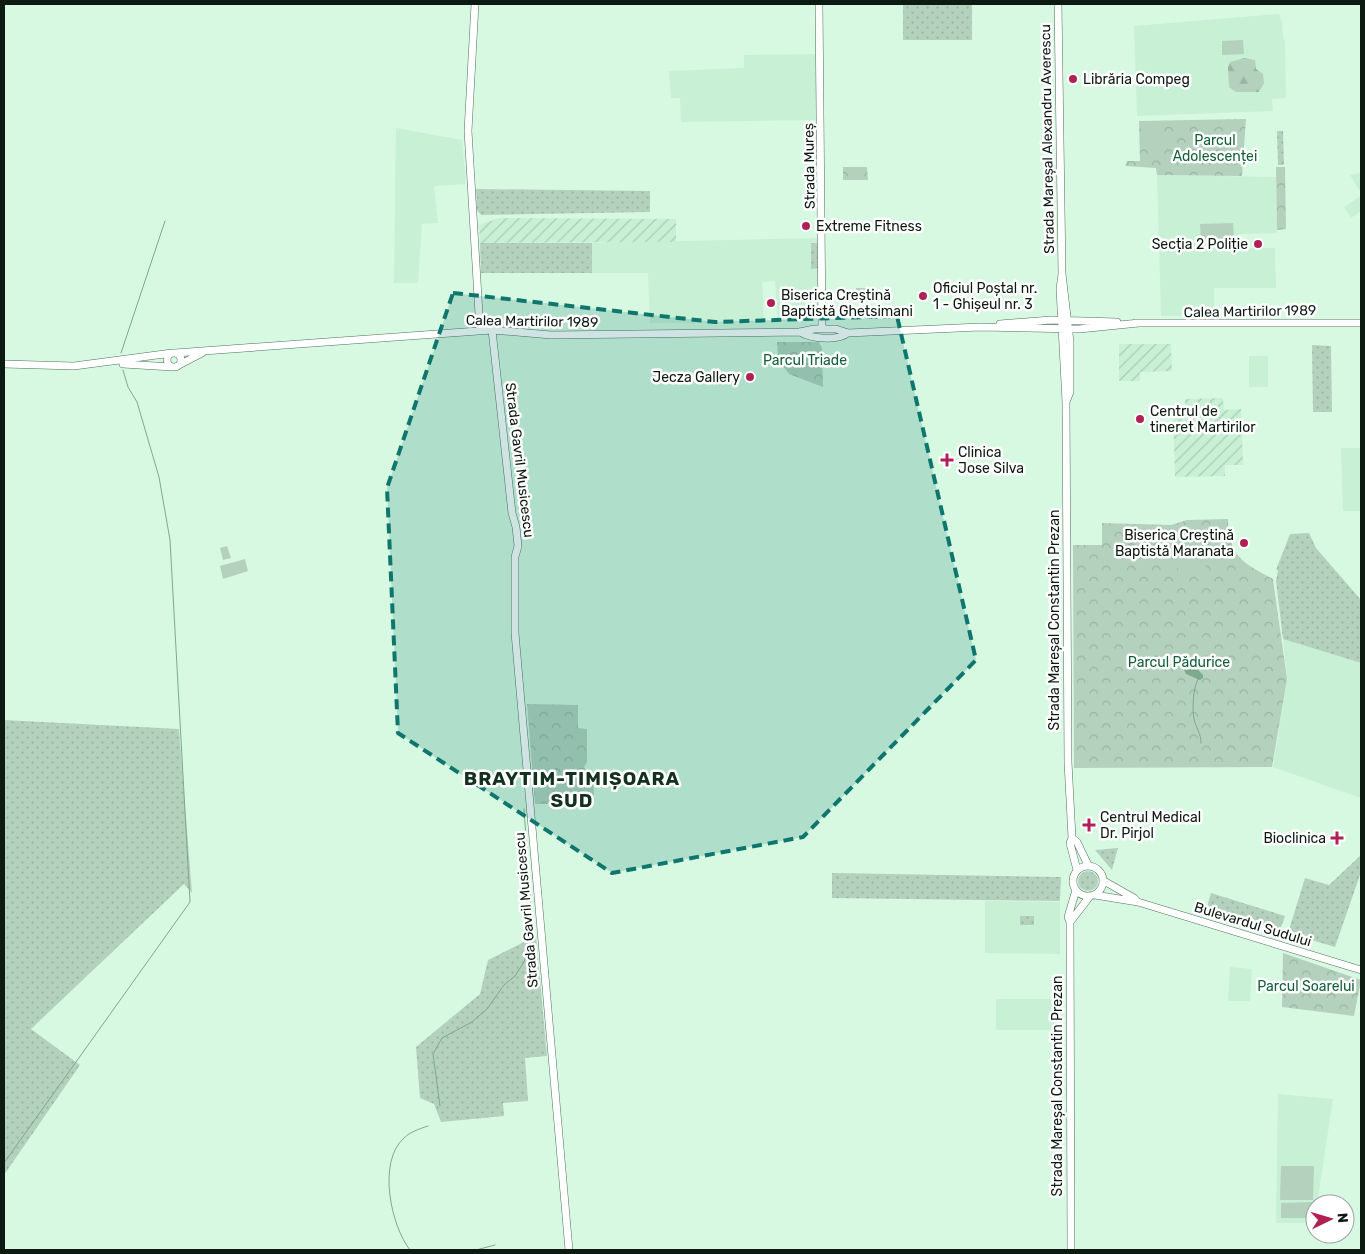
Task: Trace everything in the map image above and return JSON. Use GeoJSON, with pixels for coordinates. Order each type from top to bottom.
{"type":"FeatureCollection","features":[{"type":"Feature","properties":{"kind":"main road"},"geometry":{"type":"LineString","coordinates":[[475,4],[468,135],[480,331]]}},
{"type":"Feature","properties":{"kind":"main road","name":"Strada Mureș"},"geometry":{"type":"LineString","coordinates":[[819,4],[822,329]]}},
{"type":"Feature","properties":{"kind":"main road","name":"Strada Mareșal Alexandru Averescu"},"geometry":{"type":"LineString","coordinates":[[1058,4],[1062,274],[1065,320]]}},
{"type":"Feature","properties":{"kind":"main road","name":"Calea Martirilor 1989"},"geometry":{"type":"LineString","coordinates":[[113,363],[173,353],[492,330],[551,335],[800,332],[822,329],[848,333],[980,327],[1065,320],[1139,323],[1361,323]]}},
{"type":"Feature","properties":{"kind":"main road","name":"Strada Mareșal Constantin Prezan"},"geometry":{"type":"LineString","coordinates":[[1065,320],[1068,762],[1072,838],[1070,843],[1077,870]]}},
{"type":"Feature","properties":{"kind":"main road","name":"Calea Martirilor 1989"},"geometry":{"type":"LineString","coordinates":[[980,327],[1066,329],[1139,323]]}},
{"type":"Feature","properties":{"kind":"main road","name":"Strada Gavril Musicescu"},"geometry":{"type":"LineString","coordinates":[[492,330],[512,513],[517,532],[515,633],[569,1250]]}},
{"type":"Feature","properties":{"kind":"main road","name":"Calea Martirilor 1989"},"geometry":{"type":"LineString","coordinates":[[800,332],[814,337],[836,337],[848,333]]}},
{"type":"Feature","properties":{"kind":"main road","name":"Calea Martirilor 1989"},"geometry":{"type":"LineString","coordinates":[[176,366],[205,352]]}},
{"type":"Feature","properties":{"kind":"main road"},"geometry":{"type":"LineString","coordinates":[[173,353],[180,356],[176,366],[167,360],[173,353]]}},
{"type":"Feature","properties":{"kind":"main road"},"geometry":{"type":"LineString","coordinates":[[4,364],[61,367],[113,363],[176,366]]}},
{"type":"Feature","properties":{"kind":"main road"},"geometry":{"type":"LineString","coordinates":[[4,369],[61,371],[113,363]]}},
{"type":"Feature","properties":{"kind":"main road","name":"Strada Mareșal Constantin Prezan"},"geometry":{"type":"LineString","coordinates":[[1072,838],[1077,842],[1088,865]]}},
{"type":"Feature","properties":{"kind":"main road"},"geometry":{"type":"LineString","coordinates":[[1070,922],[1092,895],[1101,889],[1104,881],[1101,872],[1088,865],[1077,870],[1073,878],[1076,890],[1092,895]]}},
{"type":"Feature","properties":{"kind":"main road","name":"Bulevardul Sudului"},"geometry":{"type":"LineString","coordinates":[[1104,881],[1138,902]]}},
{"type":"Feature","properties":{"kind":"main road","name":"Strada Mareșal Constantin Prezan"},"geometry":{"type":"LineString","coordinates":[[1071,1250],[1070,922],[1068,917],[1076,890]]}},
{"type":"Feature","properties":{"kind":"main road","name":"Bulevardul Sudului"},"geometry":{"type":"LineString","coordinates":[[1092,895],[1138,902],[1361,970]]}},
{"type":"Feature","properties":{"kind":"highlighted area"},"geometry":{"type":"Polygon","coordinates":[[[453,293],[715,322],[897,316],[976,660],[803,837],[612,873],[398,733],[387,488],[453,293]]]}},
{"type":"Feature","properties":{"kind":"shaded area"},"geometry":{"type":"Polygon","coordinates":[[[1279,14],[1282,22],[1283,39],[1285,40],[1286,98],[1272,99],[1273,111],[1137,116],[1134,26],[1279,14]]]}},
{"type":"Feature","properties":{"kind":"shaded area"},"geometry":{"type":"Polygon","coordinates":[[[819,54],[819,120],[681,122],[680,98],[671,98],[669,71],[744,68],[744,55],[819,54]]]}},
{"type":"Feature","properties":{"kind":"shaded area"},"geometry":{"type":"Polygon","coordinates":[[[396,128],[462,140],[466,184],[434,186],[438,223],[422,224],[418,283],[394,283],[396,128]]]}},
{"type":"Feature","properties":{"kind":"shaded area"},"geometry":{"type":"Polygon","coordinates":[[[1361,173],[1361,193],[1350,175],[1361,173]]]}},
{"type":"Feature","properties":{"kind":"shaded area"},"geometry":{"type":"Polygon","coordinates":[[[1157,175],[1276,177],[1277,233],[1239,234],[1240,248],[1275,248],[1276,288],[1214,288],[1214,315],[1161,316],[1157,175]]]}},
{"type":"Feature","properties":{"kind":"shaded area"},"geometry":{"type":"Polygon","coordinates":[[[1361,196],[1361,211],[1351,218],[1344,207],[1361,196]]]}},
{"type":"Feature","properties":{"kind":"shaded area"},"geometry":{"type":"Polygon","coordinates":[[[499,218],[676,219],[676,242],[480,243],[479,225],[499,218]]]}},
{"type":"Feature","properties":{"kind":"shaded area"},"geometry":{"type":"Polygon","coordinates":[[[821,238],[822,319],[778,321],[775,281],[762,282],[764,322],[650,323],[648,273],[592,273],[592,243],[821,238]]]}},
{"type":"Feature","properties":{"kind":"shaded area"},"geometry":{"type":"Polygon","coordinates":[[[1119,344],[1171,344],[1172,371],[1140,372],[1140,381],[1119,381],[1119,344]]]}},
{"type":"Feature","properties":{"kind":"shaded area"},"geometry":{"type":"Polygon","coordinates":[[[1249,356],[1268,356],[1268,387],[1249,387],[1249,356]]]}},
{"type":"Feature","properties":{"kind":"shaded area"},"geometry":{"type":"Polygon","coordinates":[[[1223,398],[1224,410],[1241,409],[1243,465],[1225,465],[1225,476],[1175,477],[1173,410],[1185,409],[1185,399],[1223,398]]]}},
{"type":"Feature","properties":{"kind":"shaded area"},"geometry":{"type":"Polygon","coordinates":[[[1341,448],[1361,448],[1361,511],[1343,511],[1341,448]]]}},
{"type":"Feature","properties":{"kind":"shaded area"},"geometry":{"type":"Polygon","coordinates":[[[1283,639],[1361,663],[1361,798],[1273,767],[1287,679],[1283,639]]]}},
{"type":"Feature","properties":{"kind":"shaded area"},"geometry":{"type":"Polygon","coordinates":[[[985,901],[1060,902],[1060,954],[985,953],[985,901]]]}},
{"type":"Feature","properties":{"kind":"shaded area"},"geometry":{"type":"Polygon","coordinates":[[[1230,967],[1252,969],[1250,1001],[1228,1001],[1230,967]]]}},
{"type":"Feature","properties":{"kind":"shaded area"},"geometry":{"type":"Polygon","coordinates":[[[996,999],[1061,999],[1061,1030],[996,1030],[996,999]]]}},
{"type":"Feature","properties":{"kind":"shaded area"},"geometry":{"type":"Polygon","coordinates":[[[1278,1094],[1333,1099],[1319,1194],[1305,1194],[1305,1223],[1276,1223],[1278,1094]]]}},
{"type":"Feature","properties":{"kind":"green space"},"geometry":{"type":"Polygon","coordinates":[[[903,4],[972,4],[972,40],[903,40],[903,4]]]}},
{"type":"Feature","properties":{"kind":"green space"},"geometry":{"type":"Polygon","coordinates":[[[1243,40],[1244,54],[1222,55],[1222,41],[1243,40]]]}},
{"type":"Feature","properties":{"kind":"green space"},"geometry":{"type":"Polygon","coordinates":[[[1244,58],[1255,60],[1256,69],[1263,74],[1264,83],[1259,92],[1236,92],[1229,87],[1228,67],[1230,62],[1244,58]]]}},
{"type":"Feature","properties":{"kind":"green space","name":"Parcul Adolescenței"},"geometry":{"type":"Polygon","coordinates":[[[1246,119],[1242,176],[1157,175],[1156,168],[1125,166],[1127,161],[1140,161],[1139,121],[1246,119]]]}},
{"type":"Feature","properties":{"kind":"green space"},"geometry":{"type":"Polygon","coordinates":[[[1141,121],[1162,121],[1162,131],[1141,132],[1141,121]]]}},
{"type":"Feature","properties":{"kind":"green space"},"geometry":{"type":"Polygon","coordinates":[[[1277,131],[1283,131],[1284,165],[1278,165],[1277,131]]]}},
{"type":"Feature","properties":{"kind":"green space"},"geometry":{"type":"Polygon","coordinates":[[[1162,133],[1162,145],[1142,146],[1141,134],[1162,133]]]}},
{"type":"Feature","properties":{"kind":"green space"},"geometry":{"type":"Polygon","coordinates":[[[843,167],[867,167],[868,180],[843,180],[843,167]]]}},
{"type":"Feature","properties":{"kind":"green space"},"geometry":{"type":"Polygon","coordinates":[[[1276,167],[1285,167],[1286,229],[1277,230],[1276,167]]]}},
{"type":"Feature","properties":{"kind":"green space"},"geometry":{"type":"Polygon","coordinates":[[[476,189],[650,191],[650,212],[481,215],[477,210],[476,189]]]}},
{"type":"Feature","properties":{"kind":"green space"},"geometry":{"type":"Polygon","coordinates":[[[1233,223],[1234,240],[1201,242],[1200,224],[1233,223]]]}},
{"type":"Feature","properties":{"kind":"green space"},"geometry":{"type":"Polygon","coordinates":[[[480,243],[592,243],[592,273],[481,273],[480,243]]]}},
{"type":"Feature","properties":{"kind":"green space"},"geometry":{"type":"Polygon","coordinates":[[[811,243],[819,243],[819,268],[811,269],[811,243]]]}},
{"type":"Feature","properties":{"kind":"green space"},"geometry":{"type":"Polygon","coordinates":[[[856,288],[875,288],[875,300],[856,300],[856,288]]]}},
{"type":"Feature","properties":{"kind":"green space","name":"Parcul Triade"},"geometry":{"type":"Polygon","coordinates":[[[777,342],[819,342],[822,348],[823,387],[789,374],[778,359],[777,342]]]}},
{"type":"Feature","properties":{"kind":"green space"},"geometry":{"type":"Polygon","coordinates":[[[1312,345],[1331,346],[1332,412],[1313,412],[1312,345]]]}},
{"type":"Feature","properties":{"kind":"green space","name":"Parcul Pădurice"},"geometry":{"type":"Polygon","coordinates":[[[1228,519],[1231,542],[1239,557],[1245,563],[1273,579],[1287,679],[1272,767],[1074,768],[1073,545],[1102,545],[1102,523],[1171,525],[1187,520],[1228,519]]]}},
{"type":"Feature","properties":{"kind":"green space"},"geometry":{"type":"Polygon","coordinates":[[[1309,533],[1316,548],[1361,600],[1361,663],[1283,639],[1276,581],[1278,570],[1276,570],[1290,534],[1309,533]]]}},
{"type":"Feature","properties":{"kind":"green space"},"geometry":{"type":"Polygon","coordinates":[[[227,546],[231,558],[223,560],[220,548],[227,546]]]}},
{"type":"Feature","properties":{"kind":"green space"},"geometry":{"type":"Polygon","coordinates":[[[1205,552],[1206,571],[1178,572],[1178,553],[1205,552]]]}},
{"type":"Feature","properties":{"kind":"green space"},"geometry":{"type":"Polygon","coordinates":[[[245,559],[248,571],[223,579],[220,566],[245,559]]]}},
{"type":"Feature","properties":{"kind":"green space"},"geometry":{"type":"Polygon","coordinates":[[[527,704],[578,705],[578,728],[587,729],[587,762],[584,767],[586,771],[593,772],[594,803],[535,804],[527,704]]]}},
{"type":"Feature","properties":{"kind":"green space"},"geometry":{"type":"Polygon","coordinates":[[[4,720],[179,729],[192,893],[184,884],[31,1029],[80,1065],[4,1175],[4,720]]]}},
{"type":"Feature","properties":{"kind":"green space"},"geometry":{"type":"Polygon","coordinates":[[[1118,848],[1112,870],[1095,850],[1118,848]]]}},
{"type":"Feature","properties":{"kind":"green space"},"geometry":{"type":"Polygon","coordinates":[[[1361,855],[1361,872],[1335,947],[1288,933],[1305,878],[1329,885],[1361,855]]]}},
{"type":"Feature","properties":{"kind":"green space"},"geometry":{"type":"Polygon","coordinates":[[[1088,871],[1095,874],[1098,881],[1095,888],[1088,891],[1081,888],[1078,881],[1081,874],[1088,871]]]}},
{"type":"Feature","properties":{"kind":"green space"},"geometry":{"type":"Polygon","coordinates":[[[832,873],[1061,877],[1060,901],[832,898],[832,873]]]}},
{"type":"Feature","properties":{"kind":"green space"},"geometry":{"type":"Polygon","coordinates":[[[1211,893],[1285,916],[1280,930],[1207,907],[1211,893]]]}},
{"type":"Feature","properties":{"kind":"green space"},"geometry":{"type":"Polygon","coordinates":[[[1020,916],[1034,916],[1034,925],[1020,925],[1020,916]]]}},
{"type":"Feature","properties":{"kind":"green space"},"geometry":{"type":"Polygon","coordinates":[[[536,936],[547,1056],[525,1058],[528,1101],[503,1103],[504,1116],[441,1122],[434,1104],[420,1098],[416,1047],[480,994],[488,960],[536,936]]]}},
{"type":"Feature","properties":{"kind":"green space","name":"Parcul Soarelui"},"geometry":{"type":"Polygon","coordinates":[[[1283,953],[1361,980],[1354,1016],[1282,1007],[1283,953]]]}},
{"type":"Feature","properties":{"kind":"green space"},"geometry":{"type":"Polygon","coordinates":[[[1281,1166],[1314,1166],[1313,1194],[1305,1194],[1305,1200],[1280,1200],[1281,1166]]]}},
{"type":"Feature","properties":{"kind":"green space"},"geometry":{"type":"Polygon","coordinates":[[[1305,1202],[1305,1218],[1281,1218],[1281,1203],[1305,1202]]]}},
{"type":"Feature","properties":{"kind":"water"},"geometry":{"type":"Polygon","coordinates":[[[1186,666],[1195,667],[1203,675],[1203,678],[1200,680],[1186,674],[1183,668],[1186,666]]]}},
{"type":"Feature","properties":{"kind":"waterway"},"geometry":{"type":"LineString","coordinates":[[121,353],[165,221]]}},
{"type":"Feature","properties":{"kind":"waterway"},"geometry":{"type":"LineString","coordinates":[[4,1163],[190,902],[170,540],[159,477],[137,402],[128,387],[123,370]]}},
{"type":"Feature","properties":{"kind":"waterway"},"geometry":{"type":"LineString","coordinates":[[1198,679],[1194,693],[1193,710],[1201,743]]}},
{"type":"Feature","properties":{"kind":"waterway"},"geometry":{"type":"LineString","coordinates":[[524,809],[531,909]]}},
{"type":"Feature","properties":{"kind":"waterway"},"geometry":{"type":"LineString","coordinates":[[440,1106],[433,1054],[442,1038],[472,1022],[487,1009],[504,985],[515,976],[524,962],[531,941]]}},
{"type":"Feature","properties":{"kind":"waterway"},"geometry":{"type":"LineString","coordinates":[[410,1250],[397,1226],[393,1210],[389,1178],[391,1162],[396,1149],[404,1138],[412,1132],[428,1126]]}},
{"type":"Feature","properties":{"kind":"waterway"},"geometry":{"type":"LineString","coordinates":[[476,1250],[495,1245]]}},
{"type":"Feature","properties":{"kind":"place","name":"Librăria Compeg"},"geometry":{"type":"Point","coordinates":[1073,79]}},
{"type":"Feature","properties":{"kind":"place","name":"Extreme Fitness"},"geometry":{"type":"Point","coordinates":[806,226]}},
{"type":"Feature","properties":{"kind":"place","name":"Secția 2 Poliție"},"geometry":{"type":"Point","coordinates":[1258,244]}},
{"type":"Feature","properties":{"kind":"place","name":"Oficiul Poștal nr. 1 - Ghișeul nr. 3"},"geometry":{"type":"Point","coordinates":[923,296]}},
{"type":"Feature","properties":{"kind":"place","name":"Biserica Creștină Baptistă Ghetsimani"},"geometry":{"type":"Point","coordinates":[771,303]}},
{"type":"Feature","properties":{"kind":"place","name":"Jecza Gallery"},"geometry":{"type":"Point","coordinates":[750,377]}},
{"type":"Feature","properties":{"kind":"place","name":"Centrul de tineret Martirilor"},"geometry":{"type":"Point","coordinates":[1140,419]}},
{"type":"Feature","properties":{"kind":"place","name":"Clinica Jose Silva"},"geometry":{"type":"Point","coordinates":[947,460]}},
{"type":"Feature","properties":{"kind":"place","name":"Biserica Creștină Baptistă Maranata"},"geometry":{"type":"Point","coordinates":[1244,543]}},
{"type":"Feature","properties":{"kind":"place","name":"Centrul Medical Dr. Pirjol"},"geometry":{"type":"Point","coordinates":[1089,825]}},
{"type":"Feature","properties":{"kind":"place","name":"Bioclinica"},"geometry":{"type":"Point","coordinates":[1337,838]}},
{"type":"Feature","properties":{"kind":"district","name":"BRAYTIM-TIMIȘOARA SUD"},"geometry":{"type":"Point","coordinates":[572,789]}}]}
